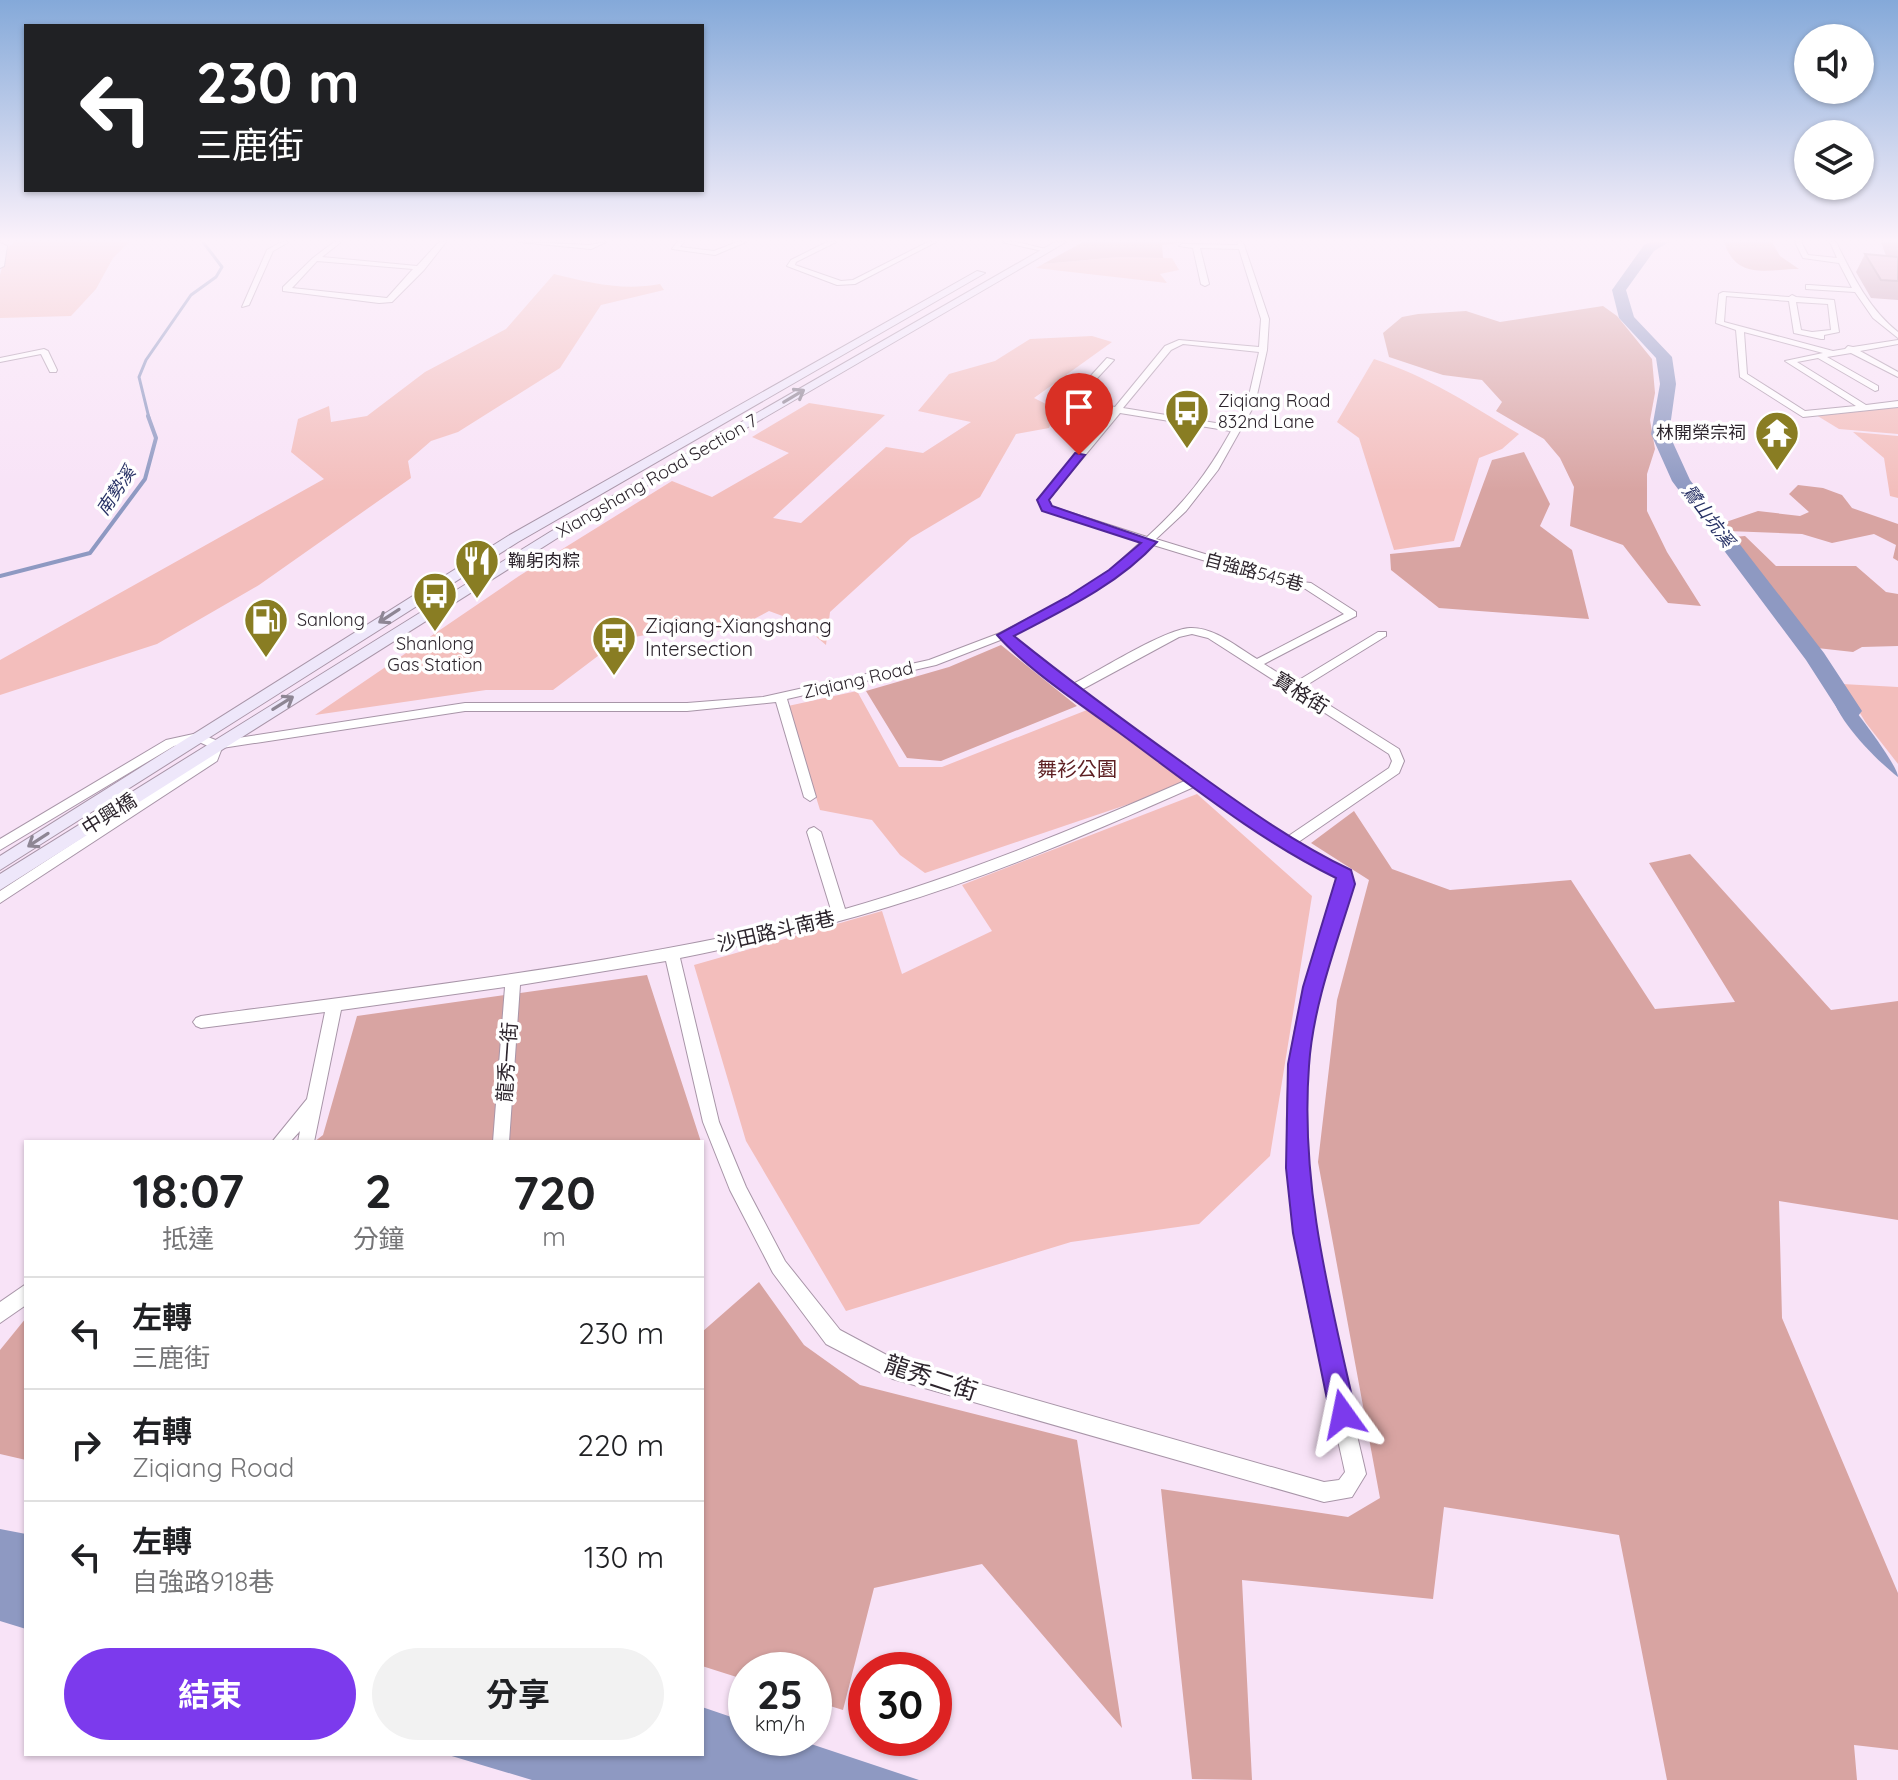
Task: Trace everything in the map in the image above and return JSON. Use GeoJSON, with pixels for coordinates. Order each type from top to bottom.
{"type":"FeatureCollection","features":[{"type":"Feature","properties":{"kind":"main road","name":"Xiangshang Road Section 7"},"geometry":{"type":"LineString","coordinates":[[198,737],[513,539],[886,325]]}},
{"type":"Feature","properties":{"kind":"main road","name":"Xiangshang Road Section 7"},"geometry":{"type":"LineString","coordinates":[[217,745],[635,487],[912,325]]}},
{"type":"Feature","properties":{"kind":"main road","name":"中興橋"},"geometry":{"type":"LineString","coordinates":[[0,864],[198,737]]}},
{"type":"Feature","properties":{"kind":"main road","name":"中興橋"},"geometry":{"type":"LineString","coordinates":[[0,883],[217,745]]}},
{"type":"Feature","properties":{"kind":"street","name":"Ziqiang Road"},"geometry":{"type":"LineString","coordinates":[[217,745],[465,707],[710,706],[781,698],[932,663],[1004,635],[1072,600],[1114,572],[1150,542],[1198,491],[1251,404],[1263,350],[1265,325]]}},
{"type":"Feature","properties":{"kind":"street"},"geometry":{"type":"LineString","coordinates":[[1728,325],[1830,352]]}},
{"type":"Feature","properties":{"kind":"street"},"geometry":{"type":"LineString","coordinates":[[1796,325],[1797,331],[1814,334],[1849,349],[1898,375]]}},
{"type":"Feature","properties":{"kind":"street"},"geometry":{"type":"LineString","coordinates":[[1814,334],[1835,332],[1834,325]]}},
{"type":"Feature","properties":{"kind":"street"},"geometry":{"type":"LineString","coordinates":[[1740,328],[1743,375],[1803,414],[1898,404]]}},
{"type":"Feature","properties":{"kind":"street"},"geometry":{"type":"LineString","coordinates":[[1115,411],[1174,344],[1182,342],[1263,350]]}},
{"type":"Feature","properties":{"kind":"street"},"geometry":{"type":"LineString","coordinates":[[1865,408],[1789,361],[1898,342]]}},
{"type":"Feature","properties":{"kind":"street"},"geometry":{"type":"LineString","coordinates":[[0,360],[44,351],[53,370]]}},
{"type":"Feature","properties":{"kind":"street"},"geometry":{"type":"LineString","coordinates":[[1821,357],[1875,388]]}},
{"type":"Feature","properties":{"kind":"street"},"geometry":{"type":"LineString","coordinates":[[1110,360],[1071,402],[1236,429]]}},
{"type":"Feature","properties":{"kind":"street","name":"自強路545巷"},"geometry":{"type":"LineString","coordinates":[[1115,411],[1043,500],[1046,508],[1292,584],[1307,585],[1352,614],[1256,664]]}},
{"type":"Feature","properties":{"kind":"street","name":"寶格街"},"geometry":{"type":"LineString","coordinates":[[1071,690],[1176,634],[1192,631],[1212,636],[1395,752],[1398,761],[1395,770],[1287,844]]}},
{"type":"Feature","properties":{"kind":"street"},"geometry":{"type":"LineString","coordinates":[[1294,688],[1382,634]]}},
{"type":"Feature","properties":{"kind":"street"},"geometry":{"type":"LineString","coordinates":[[1004,635],[1071,690],[1287,844]]}},
{"type":"Feature","properties":{"kind":"street"},"geometry":{"type":"LineString","coordinates":[[781,698],[810,797]]}},
{"type":"Feature","properties":{"kind":"street"},"geometry":{"type":"LineString","coordinates":[[0,845],[170,743],[198,737],[217,745],[213,758],[0,898]]}},
{"type":"Feature","properties":{"kind":"street","name":"沙田路斗南巷"},"geometry":{"type":"LineString","coordinates":[[201,1022],[513,981],[672,955],[840,916],[1040,851],[1197,781]]}},
{"type":"Feature","properties":{"kind":"street"},"geometry":{"type":"LineString","coordinates":[[814,832],[840,916]]}},
{"type":"Feature","properties":{"kind":"street","name":"龍秀二街"},"geometry":{"type":"LineString","coordinates":[[672,955],[711,1122],[739,1190],[779,1267],[833,1337],[893,1369],[1324,1492],[1345,1490],[1356,1474],[1304,1233],[1297,1168],[1298,1064],[1313,987],[1346,884],[1345,875],[1287,844]]}},
{"type":"Feature","properties":{"kind":"street","name":"龍秀一街"},"geometry":{"type":"LineString","coordinates":[[501,1140],[513,981]]}},
{"type":"Feature","properties":{"kind":"street"},"geometry":{"type":"LineString","coordinates":[[306,1140],[334,1004]]}},
{"type":"Feature","properties":{"kind":"street"},"geometry":{"type":"LineString","coordinates":[[282,1140],[315,1102]]}},
{"type":"Feature","properties":{"kind":"street"},"geometry":{"type":"LineString","coordinates":[[0,1314],[24,1295]]}},
{"type":"Feature","properties":{"kind":"green space"},"geometry":{"type":"Polygon","coordinates":[[[509,325],[588,325],[560,368],[458,432],[431,441],[408,461],[411,478],[259,585],[157,644],[0,695],[0,660],[324,479],[291,452],[298,419],[329,406],[331,422],[367,416],[425,372],[509,325]]]}},
{"type":"Feature","properties":{"kind":"green space"},"geometry":{"type":"Polygon","coordinates":[[[1092,336],[1112,342],[1034,398],[1056,409],[1049,428],[1016,434],[980,497],[911,538],[830,612],[826,645],[799,622],[769,611],[731,631],[661,632],[619,640],[553,690],[486,690],[315,715],[519,576],[672,481],[712,497],[789,453],[752,437],[809,403],[885,415],[773,518],[801,523],[886,447],[923,453],[971,422],[918,411],[949,374],[995,361],[1030,339],[1092,336]]]}},
{"type":"Feature","properties":{"kind":"green space"},"geometry":{"type":"Polygon","coordinates":[[[1374,359],[1431,383],[1519,434],[1502,449],[1479,458],[1454,541],[1394,550],[1359,438],[1337,422],[1374,359]]]}},
{"type":"Feature","properties":{"kind":"green space"},"geometry":{"type":"Polygon","coordinates":[[[1898,405],[1898,434],[1839,429],[1816,415],[1898,405]]]}},
{"type":"Feature","properties":{"kind":"green space"},"geometry":{"type":"Polygon","coordinates":[[[1853,432],[1898,436],[1898,498],[1890,496],[1884,458],[1853,432]]]}},
{"type":"Feature","properties":{"kind":"green space"},"geometry":{"type":"Polygon","coordinates":[[[1842,684],[1898,687],[1898,764],[1866,723],[1842,684]]]}},
{"type":"Feature","properties":{"kind":"green space","name":"舞衫公園"},"geometry":{"type":"Polygon","coordinates":[[[857,691],[899,767],[942,767],[1092,708],[1197,781],[925,873],[900,855],[872,820],[820,810],[788,706],[857,691]]]}},
{"type":"Feature","properties":{"kind":"green space"},"geometry":{"type":"Polygon","coordinates":[[[1197,794],[1312,896],[1270,1156],[1199,1224],[1071,1242],[846,1311],[746,1141],[694,965],[882,911],[902,974],[992,931],[962,885],[1197,794]]]}},
{"type":"Feature","properties":{"kind":"shaded area"},"geometry":{"type":"Polygon","coordinates":[[[1392,325],[1624,325],[1652,359],[1655,393],[1650,420],[1655,449],[1647,474],[1647,511],[1667,552],[1701,606],[1668,603],[1623,545],[1570,526],[1574,487],[1560,458],[1544,439],[1496,411],[1502,402],[1482,380],[1443,375],[1389,357],[1383,333],[1392,325]]]}},
{"type":"Feature","properties":{"kind":"shaded area"},"geometry":{"type":"Polygon","coordinates":[[[1524,452],[1550,504],[1540,526],[1572,550],[1589,619],[1439,608],[1391,570],[1390,554],[1460,547],[1492,460],[1524,452]]]}},
{"type":"Feature","properties":{"kind":"shaded area"},"geometry":{"type":"Polygon","coordinates":[[[1798,485],[1823,488],[1842,495],[1852,508],[1898,524],[1898,561],[1893,558],[1896,545],[1874,534],[1832,543],[1802,534],[1727,531],[1723,523],[1758,511],[1800,516],[1809,512],[1789,494],[1798,485]]]}},
{"type":"Feature","properties":{"kind":"shaded area"},"geometry":{"type":"Polygon","coordinates":[[[1745,536],[1776,566],[1856,566],[1886,592],[1898,594],[1898,646],[1862,647],[1853,652],[1817,648],[1733,537],[1745,536]]]}},
{"type":"Feature","properties":{"kind":"shaded area"},"geometry":{"type":"Polygon","coordinates":[[[1001,645],[1077,706],[941,761],[907,758],[866,691],[949,667],[1001,645]]]}},
{"type":"Feature","properties":{"kind":"shaded area"},"geometry":{"type":"Polygon","coordinates":[[[1354,811],[1392,869],[1450,890],[1571,880],[1655,1009],[1735,1002],[1649,863],[1690,854],[1831,1010],[1898,1001],[1898,1220],[1779,1201],[1782,1318],[1898,1593],[1898,1750],[1854,1745],[1857,1780],[1667,1780],[1619,1535],[1444,1507],[1433,1599],[1242,1580],[1252,1780],[1192,1779],[1161,1489],[1348,1517],[1380,1498],[1318,1162],[1337,1000],[1369,880],[1311,843],[1354,811]]]}},
{"type":"Feature","properties":{"kind":"shaded area"},"geometry":{"type":"Polygon","coordinates":[[[647,975],[700,1140],[317,1140],[323,1135],[357,1016],[647,975]]]}},
{"type":"Feature","properties":{"kind":"shaded area"},"geometry":{"type":"Polygon","coordinates":[[[759,1282],[804,1345],[860,1385],[1077,1440],[1122,1728],[982,1564],[874,1588],[858,1652],[848,1652],[848,1690],[843,1710],[832,1707],[832,1652],[728,1652],[728,1674],[704,1667],[704,1330],[759,1282]]]}},
{"type":"Feature","properties":{"kind":"shaded area"},"geometry":{"type":"Polygon","coordinates":[[[24,1320],[24,1460],[0,1454],[0,1350],[24,1320]]]}},
{"type":"Feature","properties":{"kind":"water"},"geometry":{"type":"Polygon","coordinates":[[[1830,680],[1880,744],[1898,777],[1865,747],[1844,720],[1831,692],[1830,680]]]}},
{"type":"Feature","properties":{"kind":"water"},"geometry":{"type":"Polygon","coordinates":[[[0,1529],[24,1534],[24,1628],[0,1621],[0,1529]]]}},
{"type":"Feature","properties":{"kind":"water"},"geometry":{"type":"Polygon","coordinates":[[[704,1708],[728,1716],[728,1756],[832,1756],[832,1751],[919,1780],[532,1780],[452,1756],[704,1756],[704,1708]]]}},
{"type":"Feature","properties":{"kind":"waterway","name":"南勢溪"},"geometry":{"type":"LineString","coordinates":[[149,418],[139,377],[146,360],[170,325]]}},
{"type":"Feature","properties":{"kind":"waterway","name":"鷺山坑溪"},"geometry":{"type":"LineString","coordinates":[[1634,325],[1664,357],[1668,384],[1660,434],[1681,481],[1816,658],[1850,711]]}},
{"type":"Feature","properties":{"kind":"waterway","name":"南勢溪"},"geometry":{"type":"LineString","coordinates":[[0,576],[90,553],[145,479],[156,438],[148,416]]}},
{"type":"Feature","properties":{"kind":"place","name":"Ziqiang Road 832nd Lane"},"geometry":{"type":"Point","coordinates":[1187,450]}},
{"type":"Feature","properties":{"kind":"place","name":"林開榮宗祠"},"geometry":{"type":"Point","coordinates":[1777,472]}},
{"type":"Feature","properties":{"kind":"place","name":"鞠躬肉粽"},"geometry":{"type":"Point","coordinates":[477,600]}},
{"type":"Feature","properties":{"kind":"place","name":"Shanlong Gas Station"},"geometry":{"type":"Point","coordinates":[435,633]}},
{"type":"Feature","properties":{"kind":"place","name":"Sanlong"},"geometry":{"type":"Point","coordinates":[266,659]}},
{"type":"Feature","properties":{"kind":"place","name":"Ziqiang-Xiangshang Intersection"},"geometry":{"type":"Point","coordinates":[614,677]}},
{"type":"Feature","properties":{"kind":"route"},"geometry":{"type":"LineString","coordinates":[[1079,455],[1043,500],[1046,508],[1150,542],[1114,572],[1072,600],[1004,635],[1071,690],[1197,781],[1302,854],[1345,875],[1346,884],[1313,987],[1298,1064],[1297,1168],[1304,1233],[1343,1414]]}}]}
